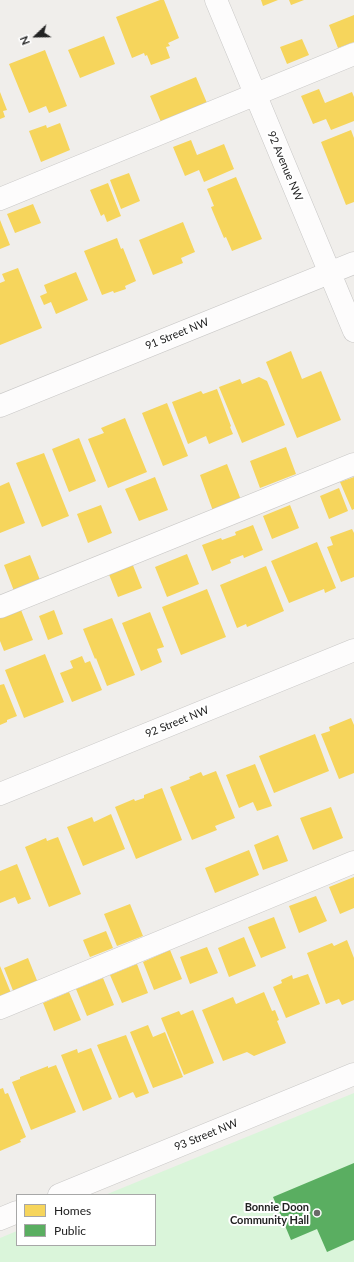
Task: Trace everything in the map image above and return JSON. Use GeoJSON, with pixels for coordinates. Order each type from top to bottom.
{"type":"FeatureCollection","features":[{"type":"Feature","properties":{"kind":"street","name":"92 Avenue NW"},"geometry":{"type":"LineString","coordinates":[[216,0],[354,331]]}},
{"type":"Feature","properties":{"kind":"street"},"geometry":{"type":"LineString","coordinates":[[0,199],[354,54]]}},
{"type":"Feature","properties":{"kind":"street","name":"91 Street NW"},"geometry":{"type":"LineString","coordinates":[[0,406],[354,263]]}},
{"type":"Feature","properties":{"kind":"street"},"geometry":{"type":"LineString","coordinates":[[0,607],[354,464]]}},
{"type":"Feature","properties":{"kind":"street","name":"92 Street NW"},"geometry":{"type":"LineString","coordinates":[[0,794],[354,650]]}},
{"type":"Feature","properties":{"kind":"street"},"geometry":{"type":"LineString","coordinates":[[0,1008],[354,862]]}},
{"type":"Feature","properties":{"kind":"street","name":"93 Street NW"},"geometry":{"type":"LineString","coordinates":[[61,1194],[354,1074]]}},
{"type":"Feature","properties":{"kind":"street"},"geometry":{"type":"LineString","coordinates":[[0,1219],[16,1212]]}},
{"type":"Feature","properties":{"kind":"green space"},"geometry":{"type":"Polygon","coordinates":[[[354,1093],[354,1262],[0,1262],[0,1238],[16,1231],[16,1246],[156,1246],[156,1194],[107,1194],[354,1093]]]}},
{"type":"Feature","properties":{"kind":"building: Homes"},"geometry":{"type":"Polygon","coordinates":[[[160,0],[164,0],[179,38],[168,43],[170,46],[166,47],[170,58],[151,65],[147,55],[145,56],[144,53],[132,58],[116,17],[160,0]]]}},
{"type":"Feature","properties":{"kind":"building: Homes"},"geometry":{"type":"Polygon","coordinates":[[[261,0],[278,0],[263,6],[261,0]]]}},
{"type":"Feature","properties":{"kind":"building: Homes"},"geometry":{"type":"Polygon","coordinates":[[[289,0],[304,0],[291,5],[289,0]]]}},
{"type":"Feature","properties":{"kind":"building: Homes"},"geometry":{"type":"Polygon","coordinates":[[[354,15],[354,42],[338,48],[329,25],[354,15]]]}},
{"type":"Feature","properties":{"kind":"building: Homes"},"geometry":{"type":"Polygon","coordinates":[[[104,36],[115,64],[80,78],[68,50],[104,36]]]}},
{"type":"Feature","properties":{"kind":"building: Homes"},"geometry":{"type":"Polygon","coordinates":[[[302,39],[309,55],[287,64],[280,47],[302,39]]]}},
{"type":"Feature","properties":{"kind":"building: Homes"},"geometry":{"type":"Polygon","coordinates":[[[45,50],[67,106],[49,113],[46,106],[29,113],[9,64],[45,50]]]}},
{"type":"Feature","properties":{"kind":"building: Homes"},"geometry":{"type":"Polygon","coordinates":[[[196,77],[207,103],[161,122],[150,96],[196,77]]]}},
{"type":"Feature","properties":{"kind":"building: Homes"},"geometry":{"type":"Polygon","coordinates":[[[319,89],[325,103],[352,92],[354,97],[354,121],[331,130],[326,119],[313,124],[301,96],[319,89]]]}},
{"type":"Feature","properties":{"kind":"building: Homes"},"geometry":{"type":"Polygon","coordinates":[[[0,92],[7,110],[3,111],[5,117],[0,119],[0,92]]]}},
{"type":"Feature","properties":{"kind":"building: Homes"},"geometry":{"type":"Polygon","coordinates":[[[60,123],[70,150],[41,162],[29,131],[46,125],[47,128],[60,123]]]}},
{"type":"Feature","properties":{"kind":"building: Homes"},"geometry":{"type":"Polygon","coordinates":[[[351,130],[354,138],[354,202],[346,205],[321,142],[351,130]]]}},
{"type":"Feature","properties":{"kind":"building: Homes"},"geometry":{"type":"Polygon","coordinates":[[[191,140],[197,155],[224,144],[234,169],[204,182],[199,170],[185,176],[173,147],[191,140]]]}},
{"type":"Feature","properties":{"kind":"building: Homes"},"geometry":{"type":"Polygon","coordinates":[[[129,173],[140,201],[121,209],[110,180],[129,173]]]}},
{"type":"Feature","properties":{"kind":"building: Homes"},"geometry":{"type":"Polygon","coordinates":[[[236,177],[262,239],[232,251],[226,237],[224,238],[213,212],[211,207],[214,206],[207,189],[236,177]]]}},
{"type":"Feature","properties":{"kind":"building: Homes"},"geometry":{"type":"Polygon","coordinates":[[[108,183],[121,216],[107,222],[104,214],[101,216],[90,190],[108,183]]]}},
{"type":"Feature","properties":{"kind":"building: Homes"},"geometry":{"type":"Polygon","coordinates":[[[33,204],[41,223],[15,233],[7,214],[33,204]]]}},
{"type":"Feature","properties":{"kind":"building: Homes"},"geometry":{"type":"Polygon","coordinates":[[[0,220],[10,245],[0,249],[0,220]]]}},
{"type":"Feature","properties":{"kind":"building: Homes"},"geometry":{"type":"Polygon","coordinates":[[[183,222],[195,252],[181,258],[183,263],[153,275],[139,240],[183,222]]]}},
{"type":"Feature","properties":{"kind":"building: Homes"},"geometry":{"type":"Polygon","coordinates":[[[117,238],[121,249],[123,248],[136,281],[125,286],[126,289],[114,293],[113,291],[102,295],[84,251],[117,238]]]}},
{"type":"Feature","properties":{"kind":"building: Homes"},"geometry":{"type":"Polygon","coordinates":[[[18,268],[42,328],[0,345],[0,283],[5,281],[2,274],[18,268]]]}},
{"type":"Feature","properties":{"kind":"building: Homes"},"geometry":{"type":"Polygon","coordinates":[[[76,272],[88,300],[56,314],[51,302],[44,305],[40,296],[47,293],[44,285],[76,272]]]}},
{"type":"Feature","properties":{"kind":"building: Homes"},"geometry":{"type":"Polygon","coordinates":[[[291,351],[302,379],[321,371],[341,420],[297,438],[266,362],[291,351]]]}},
{"type":"Feature","properties":{"kind":"building: Homes"},"geometry":{"type":"Polygon","coordinates":[[[259,377],[267,381],[285,425],[242,443],[219,387],[240,379],[242,384],[259,377]]]}},
{"type":"Feature","properties":{"kind":"building: Homes"},"geometry":{"type":"Polygon","coordinates":[[[217,389],[233,434],[209,444],[206,436],[188,444],[172,402],[201,391],[203,394],[217,389]]]}},
{"type":"Feature","properties":{"kind":"building: Homes"},"geometry":{"type":"Polygon","coordinates":[[[167,403],[188,456],[163,466],[142,413],[167,403]]]}},
{"type":"Feature","properties":{"kind":"building: Homes"},"geometry":{"type":"Polygon","coordinates":[[[125,418],[147,472],[108,488],[88,439],[104,433],[101,428],[125,418]]]}},
{"type":"Feature","properties":{"kind":"building: Homes"},"geometry":{"type":"Polygon","coordinates":[[[79,438],[96,481],[69,492],[52,449],[79,438]]]}},
{"type":"Feature","properties":{"kind":"building: Homes"},"geometry":{"type":"Polygon","coordinates":[[[286,447],[296,474],[260,488],[250,461],[286,447]]]}},
{"type":"Feature","properties":{"kind":"building: Homes"},"geometry":{"type":"Polygon","coordinates":[[[44,453],[69,516],[42,527],[16,463],[44,453]]]}},
{"type":"Feature","properties":{"kind":"building: Homes"},"geometry":{"type":"Polygon","coordinates":[[[227,464],[241,500],[213,511],[200,475],[227,464]]]}},
{"type":"Feature","properties":{"kind":"building: Homes"},"geometry":{"type":"Polygon","coordinates":[[[155,477],[168,510],[139,521],[125,489],[155,477]]]}},
{"type":"Feature","properties":{"kind":"building: Homes"},"geometry":{"type":"Polygon","coordinates":[[[354,477],[354,509],[352,510],[340,482],[354,477]]]}},
{"type":"Feature","properties":{"kind":"building: Homes"},"geometry":{"type":"Polygon","coordinates":[[[9,482],[25,523],[0,533],[0,486],[9,482]]]}},
{"type":"Feature","properties":{"kind":"building: Homes"},"geometry":{"type":"Polygon","coordinates":[[[339,488],[348,511],[329,519],[320,496],[339,488]]]}},
{"type":"Feature","properties":{"kind":"building: Homes"},"geometry":{"type":"Polygon","coordinates":[[[101,505],[112,533],[88,543],[77,514],[101,505]]]}},
{"type":"Feature","properties":{"kind":"building: Homes"},"geometry":{"type":"Polygon","coordinates":[[[290,505],[299,528],[272,539],[263,516],[290,505]]]}},
{"type":"Feature","properties":{"kind":"building: Homes"},"geometry":{"type":"Polygon","coordinates":[[[253,525],[263,550],[244,558],[243,555],[230,560],[231,563],[212,571],[202,545],[221,538],[222,540],[236,535],[235,532],[253,525]]]}},
{"type":"Feature","properties":{"kind":"building: Homes"},"geometry":{"type":"Polygon","coordinates":[[[352,529],[354,533],[354,577],[341,582],[327,547],[333,545],[330,537],[352,529]]]}},
{"type":"Feature","properties":{"kind":"building: Homes"},"geometry":{"type":"Polygon","coordinates":[[[317,542],[336,588],[325,593],[324,589],[289,603],[271,561],[317,542]]]}},
{"type":"Feature","properties":{"kind":"building: Homes"},"geometry":{"type":"Polygon","coordinates":[[[187,554],[199,584],[167,597],[155,567],[187,554]]]}},
{"type":"Feature","properties":{"kind":"building: Homes"},"geometry":{"type":"Polygon","coordinates":[[[30,555],[40,580],[14,591],[4,565],[30,555]]]}},
{"type":"Feature","properties":{"kind":"building: Homes"},"geometry":{"type":"Polygon","coordinates":[[[132,563],[142,588],[118,597],[108,572],[132,563]]]}},
{"type":"Feature","properties":{"kind":"building: Homes"},"geometry":{"type":"Polygon","coordinates":[[[266,566],[284,611],[247,627],[246,624],[237,628],[220,585],[266,566]]]}},
{"type":"Feature","properties":{"kind":"building: Homes"},"geometry":{"type":"Polygon","coordinates":[[[207,589],[226,637],[181,655],[162,607],[207,589]]]}},
{"type":"Feature","properties":{"kind":"building: Homes"},"geometry":{"type":"Polygon","coordinates":[[[21,610],[33,640],[4,651],[0,641],[0,618],[21,610]]]}},
{"type":"Feature","properties":{"kind":"building: Homes"},"geometry":{"type":"Polygon","coordinates":[[[54,610],[63,634],[48,640],[39,616],[54,610]]]}},
{"type":"Feature","properties":{"kind":"building: Homes"},"geometry":{"type":"Polygon","coordinates":[[[150,612],[164,647],[157,649],[162,662],[141,671],[122,623],[150,612]]]}},
{"type":"Feature","properties":{"kind":"building: Homes"},"geometry":{"type":"Polygon","coordinates":[[[112,618],[135,675],[107,686],[83,629],[112,618]]]}},
{"type":"Feature","properties":{"kind":"building: Homes"},"geometry":{"type":"Polygon","coordinates":[[[45,654],[64,702],[24,718],[5,670],[45,654]]]}},
{"type":"Feature","properties":{"kind":"building: Homes"},"geometry":{"type":"Polygon","coordinates":[[[82,656],[85,663],[90,661],[102,690],[72,702],[60,673],[73,668],[70,661],[82,656]]]}},
{"type":"Feature","properties":{"kind":"building: Homes"},"geometry":{"type":"Polygon","coordinates":[[[4,684],[17,716],[0,725],[0,685],[4,684]]]}},
{"type":"Feature","properties":{"kind":"building: Homes"},"geometry":{"type":"Polygon","coordinates":[[[351,718],[354,725],[354,773],[339,779],[321,734],[330,731],[329,727],[351,718]]]}},
{"type":"Feature","properties":{"kind":"building: Homes"},"geometry":{"type":"Polygon","coordinates":[[[315,734],[329,771],[274,793],[259,756],[315,734]]]}},
{"type":"Feature","properties":{"kind":"building: Homes"},"geometry":{"type":"Polygon","coordinates":[[[255,764],[272,806],[257,811],[253,802],[239,808],[226,775],[255,764]]]}},
{"type":"Feature","properties":{"kind":"building: Homes"},"geometry":{"type":"Polygon","coordinates":[[[216,771],[235,818],[215,826],[217,830],[192,840],[170,787],[190,779],[189,777],[201,772],[203,776],[216,771]]]}},
{"type":"Feature","properties":{"kind":"building: Homes"},"geometry":{"type":"Polygon","coordinates":[[[162,788],[182,840],[136,859],[115,807],[134,799],[135,801],[144,798],[144,795],[162,788]]]}},
{"type":"Feature","properties":{"kind":"building: Homes"},"geometry":{"type":"Polygon","coordinates":[[[331,807],[343,838],[313,850],[300,818],[331,807]]]}},
{"type":"Feature","properties":{"kind":"building: Homes"},"geometry":{"type":"Polygon","coordinates":[[[111,814],[125,849],[83,866],[67,827],[92,817],[94,822],[111,814]]]}},
{"type":"Feature","properties":{"kind":"building: Homes"},"geometry":{"type":"Polygon","coordinates":[[[278,835],[288,861],[263,870],[254,845],[278,835]]]}},
{"type":"Feature","properties":{"kind":"building: Homes"},"geometry":{"type":"Polygon","coordinates":[[[58,837],[81,894],[49,907],[25,847],[46,838],[47,841],[58,837]]]}},
{"type":"Feature","properties":{"kind":"building: Homes"},"geometry":{"type":"Polygon","coordinates":[[[249,850],[259,875],[215,893],[205,868],[249,850]]]}},
{"type":"Feature","properties":{"kind":"building: Homes"},"geometry":{"type":"Polygon","coordinates":[[[17,864],[31,899],[18,904],[15,897],[0,903],[0,871],[17,864]]]}},
{"type":"Feature","properties":{"kind":"building: Homes"},"geometry":{"type":"Polygon","coordinates":[[[354,877],[354,908],[340,914],[329,887],[354,877]]]}},
{"type":"Feature","properties":{"kind":"building: Homes"},"geometry":{"type":"Polygon","coordinates":[[[316,896],[327,921],[299,933],[289,906],[316,896]]]}},
{"type":"Feature","properties":{"kind":"building: Homes"},"geometry":{"type":"Polygon","coordinates":[[[130,904],[143,936],[117,946],[104,914],[130,904]]]}},
{"type":"Feature","properties":{"kind":"building: Homes"},"geometry":{"type":"Polygon","coordinates":[[[274,917],[286,948],[261,958],[248,927],[274,917]]]}},
{"type":"Feature","properties":{"kind":"building: Homes"},"geometry":{"type":"Polygon","coordinates":[[[106,931],[113,948],[90,957],[83,940],[106,931]]]}},
{"type":"Feature","properties":{"kind":"building: Homes"},"geometry":{"type":"Polygon","coordinates":[[[244,937],[256,966],[229,977],[218,948],[244,937]]]}},
{"type":"Feature","properties":{"kind":"building: Homes"},"geometry":{"type":"Polygon","coordinates":[[[347,940],[354,958],[354,1000],[342,1005],[339,999],[326,1004],[307,953],[332,943],[334,946],[347,940]]]}},
{"type":"Feature","properties":{"kind":"building: Homes"},"geometry":{"type":"Polygon","coordinates":[[[207,947],[218,973],[190,984],[180,957],[207,947]]]}},
{"type":"Feature","properties":{"kind":"building: Homes"},"geometry":{"type":"Polygon","coordinates":[[[170,950],[182,979],[154,990],[143,962],[170,950]]]}},
{"type":"Feature","properties":{"kind":"building: Homes"},"geometry":{"type":"Polygon","coordinates":[[[28,958],[38,983],[14,993],[4,968],[28,958]]]}},
{"type":"Feature","properties":{"kind":"building: Homes"},"geometry":{"type":"Polygon","coordinates":[[[137,964],[148,993],[122,1003],[110,975],[137,964]]]}},
{"type":"Feature","properties":{"kind":"building: Homes"},"geometry":{"type":"Polygon","coordinates":[[[0,966],[11,993],[0,997],[0,966]]]}},
{"type":"Feature","properties":{"kind":"building: Homes"},"geometry":{"type":"Polygon","coordinates":[[[308,974],[320,1004],[286,1018],[273,987],[282,983],[281,980],[292,975],[293,979],[308,974]]]}},
{"type":"Feature","properties":{"kind":"building: Homes"},"geometry":{"type":"Polygon","coordinates":[[[103,978],[114,1005],[87,1016],[76,989],[103,978]]]}},
{"type":"Feature","properties":{"kind":"building: Homes"},"geometry":{"type":"Polygon","coordinates":[[[69,992],[81,1020],[54,1031],[43,1003],[69,992]]]}},
{"type":"Feature","properties":{"kind":"building: Homes"},"geometry":{"type":"Polygon","coordinates":[[[264,992],[272,1011],[275,1010],[279,1020],[277,1021],[286,1043],[254,1056],[247,1052],[223,1061],[202,1010],[233,997],[236,1004],[264,992]]]}},
{"type":"Feature","properties":{"kind":"building: Homes"},"geometry":{"type":"Polygon","coordinates":[[[193,1010],[214,1063],[184,1075],[161,1018],[179,1011],[181,1015],[193,1010]]]}},
{"type":"Feature","properties":{"kind":"building: Homes"},"geometry":{"type":"Polygon","coordinates":[[[148,1025],[153,1037],[165,1032],[183,1077],[153,1088],[130,1032],[148,1025]]]}},
{"type":"Feature","properties":{"kind":"building: Homes"},"geometry":{"type":"Polygon","coordinates":[[[126,1035],[149,1093],[136,1098],[133,1092],[119,1098],[97,1045],[126,1035]]]}},
{"type":"Feature","properties":{"kind":"building: Homes"},"geometry":{"type":"Polygon","coordinates":[[[91,1048],[112,1099],[83,1111],[61,1055],[77,1049],[78,1053],[91,1048]]]}},
{"type":"Feature","properties":{"kind":"building: Homes"},"geometry":{"type":"Polygon","coordinates":[[[56,1065],[76,1112],[31,1130],[12,1082],[20,1079],[20,1077],[48,1066],[48,1068],[56,1065]]]}},
{"type":"Feature","properties":{"kind":"building: Homes"},"geometry":{"type":"Polygon","coordinates":[[[3,1088],[5,1094],[8,1093],[26,1137],[20,1140],[21,1142],[0,1151],[0,1089],[3,1088]]]}},
{"type":"Feature","properties":{"kind":"building: Public","name":"Bonnie Doon Community Hall"},"geometry":{"type":"Polygon","coordinates":[[[354,1163],[354,1240],[327,1252],[317,1229],[291,1240],[273,1197],[354,1163]]]}},
{"type":"Feature","properties":{"kind":"place","name":"Bonnie Doon Community Hall"},"geometry":{"type":"Point","coordinates":[317,1213]}}]}
